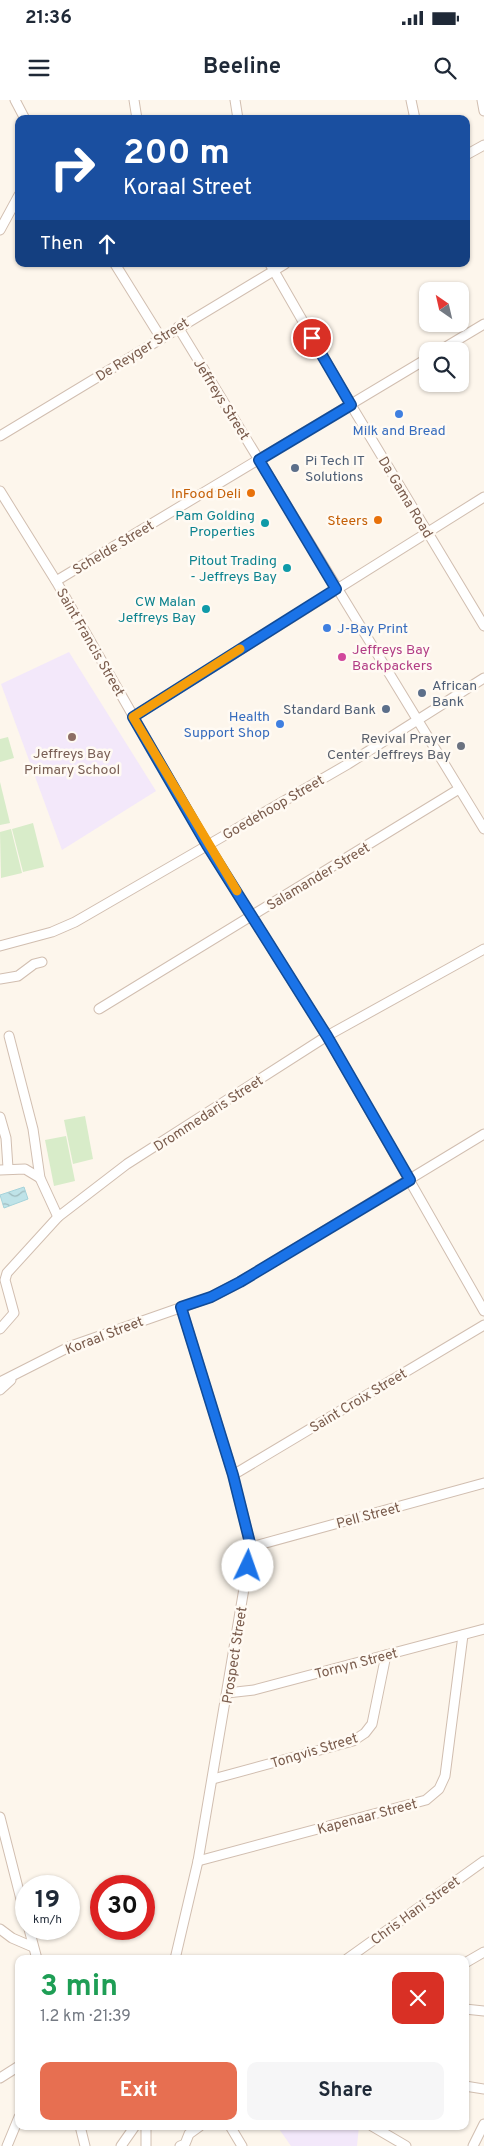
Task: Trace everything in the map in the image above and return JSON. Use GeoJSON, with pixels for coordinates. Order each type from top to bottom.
{"type":"FeatureCollection","features":[{"type":"Feature","properties":{"kind":"street"},"geometry":{"type":"LineString","coordinates":[[15,100],[23,115]]}},
{"type":"Feature","properties":{"kind":"street"},"geometry":{"type":"LineString","coordinates":[[134,100],[136,115]]}},
{"type":"Feature","properties":{"kind":"street"},"geometry":{"type":"LineString","coordinates":[[234,100],[237,115]]}},
{"type":"Feature","properties":{"kind":"street"},"geometry":{"type":"LineString","coordinates":[[411,100],[414,115]]}},
{"type":"Feature","properties":{"kind":"street"},"geometry":{"type":"LineString","coordinates":[[482,100],[484,111]]}},
{"type":"Feature","properties":{"kind":"street"},"geometry":{"type":"LineString","coordinates":[[470,153],[484,145]]}},
{"type":"Feature","properties":{"kind":"street"},"geometry":{"type":"LineString","coordinates":[[0,230],[15,202]]}},
{"type":"Feature","properties":{"kind":"street"},"geometry":{"type":"LineString","coordinates":[[117,267],[161,338]]}},
{"type":"Feature","properties":{"kind":"street","name":"De Reyger Street"},"geometry":{"type":"LineString","coordinates":[[0,436],[272,268]]}},
{"type":"Feature","properties":{"kind":"street","name":"Da Gama Road"},"geometry":{"type":"LineString","coordinates":[[272,268],[351,405],[484,626]]}},
{"type":"Feature","properties":{"kind":"street"},"geometry":{"type":"LineString","coordinates":[[454,342],[484,324]]}},
{"type":"Feature","properties":{"kind":"street","name":"Jeffreys Street"},"geometry":{"type":"LineString","coordinates":[[178,327],[484,829]]}},
{"type":"Feature","properties":{"kind":"street","name":"Schelde Street"},"geometry":{"type":"LineString","coordinates":[[56,581],[419,363]]}},
{"type":"Feature","properties":{"kind":"street","name":"Saint Francis Street"},"geometry":{"type":"LineString","coordinates":[[0,491],[56,581],[207,845],[327,1036],[484,1311]]}},
{"type":"Feature","properties":{"kind":"street"},"geometry":{"type":"LineString","coordinates":[[133,717],[484,497]]}},
{"type":"Feature","properties":{"kind":"street","name":"Goedehoop Street"},"geometry":{"type":"LineString","coordinates":[[0,946],[52,932],[74,922],[348,764],[484,678]]}},
{"type":"Feature","properties":{"kind":"street","name":"Salamander Street"},"geometry":{"type":"LineString","coordinates":[[99,1010],[459,789]]}},
{"type":"Feature","properties":{"kind":"street","name":"Drommedaris Street"},"geometry":{"type":"LineString","coordinates":[[0,1330],[14,1313],[2,1279],[58,1217],[127,1164],[327,1036],[484,949]]}},
{"type":"Feature","properties":{"kind":"street"},"geometry":{"type":"LineString","coordinates":[[0,979],[18,976],[34,964],[42,962]]}},
{"type":"Feature","properties":{"kind":"street"},"geometry":{"type":"LineString","coordinates":[[9,1036],[33,1129],[40,1178],[58,1217]]}},
{"type":"Feature","properties":{"kind":"street"},"geometry":{"type":"LineString","coordinates":[[0,1117],[6,1138],[4,1169],[25,1169],[40,1178]]}},
{"type":"Feature","properties":{"kind":"street","name":"Koraal Street"},"geometry":{"type":"LineString","coordinates":[[0,1382],[71,1346],[211,1297],[240,1282],[484,1134]]}},
{"type":"Feature","properties":{"kind":"street","name":"Prospect Street"},"geometry":{"type":"LineString","coordinates":[[177,1955],[198,1862],[251,1547],[233,1475],[181,1307]]}},
{"type":"Feature","properties":{"kind":"street","name":"Saint Croix Street"},"geometry":{"type":"LineString","coordinates":[[233,1475],[484,1325]]}},
{"type":"Feature","properties":{"kind":"street"},"geometry":{"type":"LineString","coordinates":[[0,1390],[18,1372]]}},
{"type":"Feature","properties":{"kind":"street","name":"Pell Street"},"geometry":{"type":"LineString","coordinates":[[251,1547],[484,1483]]}},
{"type":"Feature","properties":{"kind":"street","name":"Tornyn Street"},"geometry":{"type":"LineString","coordinates":[[227,1693],[254,1690],[484,1629]]}},
{"type":"Feature","properties":{"kind":"street","name":"Kapenaar Street"},"geometry":{"type":"LineString","coordinates":[[198,1862],[426,1800],[439,1789],[445,1776],[463,1635]]}},
{"type":"Feature","properties":{"kind":"street","name":"Tongvis Street"},"geometry":{"type":"LineString","coordinates":[[213,1779],[353,1741],[366,1733],[372,1724],[386,1655]]}},
{"type":"Feature","properties":{"kind":"street"},"geometry":{"type":"LineString","coordinates":[[0,1817],[15,1876]]}},
{"type":"Feature","properties":{"kind":"street","name":"Chris Hani Street"},"geometry":{"type":"LineString","coordinates":[[353,1955],[484,1861]]}},
{"type":"Feature","properties":{"kind":"street"},"geometry":{"type":"LineString","coordinates":[[0,1929],[12,1938],[34,1947]]}},
{"type":"Feature","properties":{"kind":"street"},"geometry":{"type":"LineString","coordinates":[[32,1940],[36,1955]]}},
{"type":"Feature","properties":{"kind":"street"},"geometry":{"type":"LineString","coordinates":[[469,1961],[484,1952]]}},
{"type":"Feature","properties":{"kind":"street"},"geometry":{"type":"LineString","coordinates":[[469,2009],[484,2011]]}},
{"type":"Feature","properties":{"kind":"street"},"geometry":{"type":"LineString","coordinates":[[0,2078],[15,2069]]}},
{"type":"Feature","properties":{"kind":"street"},"geometry":{"type":"LineString","coordinates":[[469,2087],[484,2090]]}},
{"type":"Feature","properties":{"kind":"street"},"geometry":{"type":"LineString","coordinates":[[473,2146],[484,2124]]}},
{"type":"Feature","properties":{"kind":"street"},"geometry":{"type":"LineString","coordinates":[[7,2146],[15,2127]]}},
{"type":"Feature","properties":{"kind":"street"},"geometry":{"type":"LineString","coordinates":[[81,2130],[85,2146]]}},
{"type":"Feature","properties":{"kind":"street"},"geometry":{"type":"LineString","coordinates":[[121,2146],[132,2130]]}},
{"type":"Feature","properties":{"kind":"street"},"geometry":{"type":"LineString","coordinates":[[146,2130],[146,2146]]}},
{"type":"Feature","properties":{"kind":"street"},"geometry":{"type":"LineString","coordinates":[[180,2146],[185,2144],[189,2134],[194,2130]]}},
{"type":"Feature","properties":{"kind":"street"},"geometry":{"type":"LineString","coordinates":[[232,2130],[242,2146]]}},
{"type":"Feature","properties":{"kind":"street"},"geometry":{"type":"LineString","coordinates":[[379,2130],[406,2146]]}},
{"type":"Feature","properties":{"kind":"shaded area","name":"Jeffreys Bay Primary School"},"geometry":{"type":"Polygon","coordinates":[[[69,652],[156,791],[62,850],[1,684],[69,652]]]}},
{"type":"Feature","properties":{"kind":"shaded area"},"geometry":{"type":"Polygon","coordinates":[[[280,2130],[359,2130],[357,2146],[291,2146],[280,2130]]]}},
{"type":"Feature","properties":{"kind":"green space"},"geometry":{"type":"Polygon","coordinates":[[[8,737],[14,758],[0,762],[0,739],[8,737]]]}},
{"type":"Feature","properties":{"kind":"green space"},"geometry":{"type":"Polygon","coordinates":[[[0,782],[10,823],[0,825],[0,782]]]}},
{"type":"Feature","properties":{"kind":"green space"},"geometry":{"type":"Polygon","coordinates":[[[33,823],[44,867],[23,872],[12,829],[33,823]]]}},
{"type":"Feature","properties":{"kind":"green space"},"geometry":{"type":"Polygon","coordinates":[[[11,829],[22,873],[1,878],[0,832],[11,829]]]}},
{"type":"Feature","properties":{"kind":"green space"},"geometry":{"type":"Polygon","coordinates":[[[85,1116],[93,1159],[73,1164],[64,1120],[85,1116]]]}},
{"type":"Feature","properties":{"kind":"green space"},"geometry":{"type":"Polygon","coordinates":[[[66,1136],[75,1181],[54,1186],[45,1140],[66,1136]]]}},
{"type":"Feature","properties":{"kind":"water"},"geometry":{"type":"Polygon","coordinates":[[[24,1187],[28,1199],[4,1208],[0,1195],[24,1187]]]}},
{"type":"Feature","properties":{"kind":"slow traffic"},"geometry":{"type":"LineString","coordinates":[[237,891],[207,845],[133,717],[240,649]]}},
{"type":"Feature","properties":{"kind":"place","name":"Milk and Bread"},"geometry":{"type":"Point","coordinates":[399,414]}},
{"type":"Feature","properties":{"kind":"place","name":"Pi Tech IT Solutions"},"geometry":{"type":"Point","coordinates":[295,468]}},
{"type":"Feature","properties":{"kind":"place","name":"InFood Deli"},"geometry":{"type":"Point","coordinates":[251,493]}},
{"type":"Feature","properties":{"kind":"place","name":"Steers"},"geometry":{"type":"Point","coordinates":[378,520]}},
{"type":"Feature","properties":{"kind":"place","name":"Pam Golding Properties"},"geometry":{"type":"Point","coordinates":[265,523]}},
{"type":"Feature","properties":{"kind":"place","name":"Pitout Trading - Jeffreys Bay"},"geometry":{"type":"Point","coordinates":[287,568]}},
{"type":"Feature","properties":{"kind":"place","name":"CW Malan Jeffreys Bay"},"geometry":{"type":"Point","coordinates":[206,609]}},
{"type":"Feature","properties":{"kind":"place","name":"J-Bay Print"},"geometry":{"type":"Point","coordinates":[327,628]}},
{"type":"Feature","properties":{"kind":"place","name":"Jeffreys Bay Backpackers"},"geometry":{"type":"Point","coordinates":[342,657]}},
{"type":"Feature","properties":{"kind":"place","name":"African Bank"},"geometry":{"type":"Point","coordinates":[422,693]}},
{"type":"Feature","properties":{"kind":"place","name":"Standard Bank"},"geometry":{"type":"Point","coordinates":[386,709]}},
{"type":"Feature","properties":{"kind":"place","name":"Health Support Shop"},"geometry":{"type":"Point","coordinates":[280,724]}},
{"type":"Feature","properties":{"kind":"place","name":"Jeffreys Bay Primary School"},"geometry":{"type":"Point","coordinates":[72,737]}},
{"type":"Feature","properties":{"kind":"place","name":"Revival Prayer Center Jeffreys Bay"},"geometry":{"type":"Point","coordinates":[461,746]}},
{"type":"Feature","properties":{"kind":"route"},"geometry":{"type":"LineString","coordinates":[[248,1566],[251,1547],[233,1475],[181,1307],[211,1297],[240,1282],[410,1180],[327,1036],[207,845],[133,717],[336,589],[259,460],[351,405],[312,338]]}}]}
